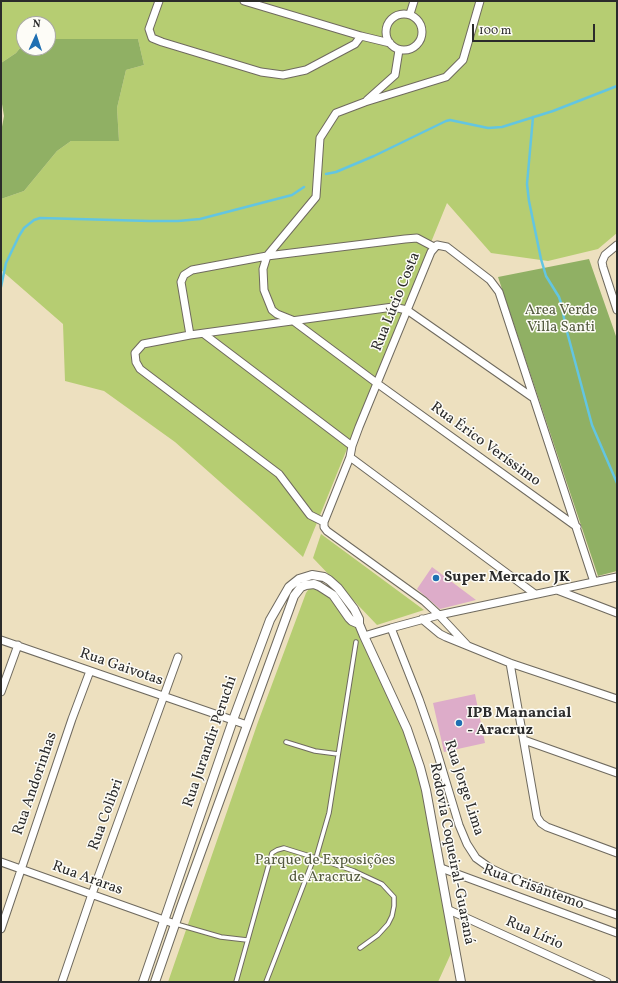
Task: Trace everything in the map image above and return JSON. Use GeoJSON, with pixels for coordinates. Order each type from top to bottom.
{"type":"FeatureCollection","features":[{"type":"Feature","properties":{"kind":"street"},"geometry":{"type":"LineString","coordinates":[[159,1],[149,29],[152,38],[262,72],[282,75],[306,70],[355,44],[362,36]]}},
{"type":"Feature","properties":{"kind":"street"},"geometry":{"type":"LineString","coordinates":[[244,1],[390,43],[399,50],[411,50],[416,47],[422,37],[422,26],[419,21],[410,14],[398,14],[389,21],[386,32],[390,43]]}},
{"type":"Feature","properties":{"kind":"street"},"geometry":{"type":"LineString","coordinates":[[410,14],[414,1]]}},
{"type":"Feature","properties":{"kind":"street"},"geometry":{"type":"LineString","coordinates":[[267,256],[316,197],[320,138],[336,113],[365,102],[446,77],[463,60],[480,1]]}},
{"type":"Feature","properties":{"kind":"street"},"geometry":{"type":"LineString","coordinates":[[365,102],[395,75],[399,50]]}},
{"type":"Feature","properties":{"kind":"street"},"geometry":{"type":"LineString","coordinates":[[190,336],[181,282],[184,275],[192,270],[267,256],[405,239],[417,238],[434,247]]}},
{"type":"Feature","properties":{"kind":"street","name":"Rua Lúcio Costa"},"geometry":{"type":"LineString","coordinates":[[324,522],[350,457],[352,446],[431,252],[437,245],[447,247],[490,280],[501,298],[532,397],[577,527],[594,582]]}},
{"type":"Feature","properties":{"kind":"street"},"geometry":{"type":"LineString","coordinates":[[617,245],[605,255],[602,262],[617,310]]}},
{"type":"Feature","properties":{"kind":"street","name":"Rua Érico Veríssimo"},"geometry":{"type":"LineString","coordinates":[[267,256],[263,269],[264,290],[272,310],[277,314],[292,320],[378,384],[577,527]]}},
{"type":"Feature","properties":{"kind":"street"},"geometry":{"type":"LineString","coordinates":[[467,645],[439,615],[418,597],[327,531],[324,527],[324,522],[310,515],[279,474],[140,369],[136,362],[135,353],[143,344],[292,320],[393,307],[407,310],[532,397]]}},
{"type":"Feature","properties":{"kind":"street"},"geometry":{"type":"LineString","coordinates":[[204,334],[352,446]]}},
{"type":"Feature","properties":{"kind":"street"},"geometry":{"type":"LineString","coordinates":[[350,457],[536,594]]}},
{"type":"Feature","properties":{"kind":"street","name":"Rua Jurandir Peruchi"},"geometry":{"type":"LineString","coordinates":[[143,982],[233,720],[270,620],[288,587],[299,578],[306,576],[312,575],[324,577],[338,588],[350,603]]}},
{"type":"Feature","properties":{"kind":"street"},"geometry":{"type":"LineString","coordinates":[[364,636],[439,615],[617,577]]}},
{"type":"Feature","properties":{"kind":"street","name":"Rua Jurandir Peruchi"},"geometry":{"type":"LineString","coordinates":[[155,982],[288,610],[298,591],[306,585],[314,584],[333,594],[342,609]]}},
{"type":"Feature","properties":{"kind":"street"},"geometry":{"type":"LineString","coordinates":[[556,589],[617,613]]}},
{"type":"Feature","properties":{"kind":"street","name":"Rodovia Coqueiral-Guaraná"},"geometry":{"type":"LineString","coordinates":[[350,603],[357,614],[364,636],[407,729],[420,767],[441,868],[461,982]]}},
{"type":"Feature","properties":{"kind":"street","name":"Rodovia Coqueiral-Guaraná"},"geometry":{"type":"LineString","coordinates":[[342,609],[352,621],[359,624]]}},
{"type":"Feature","properties":{"kind":"street"},"geometry":{"type":"LineString","coordinates":[[422,619],[440,634],[510,663],[617,699]]}},
{"type":"Feature","properties":{"kind":"street","name":"Rua Jorge Lima"},"geometry":{"type":"LineString","coordinates":[[391,628],[434,742],[466,844],[476,858],[490,868],[509,878],[617,915]]}},
{"type":"Feature","properties":{"kind":"street","name":"Rua Gaivotas"},"geometry":{"type":"LineString","coordinates":[[1,640],[247,725]]}},
{"type":"Feature","properties":{"kind":"street"},"geometry":{"type":"LineString","coordinates":[[1,692],[18,645]]}},
{"type":"Feature","properties":{"kind":"street","name":"Rua Colibri"},"geometry":{"type":"LineString","coordinates":[[62,982],[92,894],[178,657]]}},
{"type":"Feature","properties":{"kind":"street"},"geometry":{"type":"LineString","coordinates":[[510,663],[537,817],[541,823],[547,827],[617,853]]}},
{"type":"Feature","properties":{"kind":"street","name":"Rua Andorinhas"},"geometry":{"type":"LineString","coordinates":[[1,930],[90,671]]}},
{"type":"Feature","properties":{"kind":"street"},"geometry":{"type":"LineString","coordinates":[[524,740],[617,773]]}},
{"type":"Feature","properties":{"kind":"street","name":"Rua Araras"},"geometry":{"type":"LineString","coordinates":[[1,862],[175,924]]}},
{"type":"Feature","properties":{"kind":"street","name":"Rua Crisântemo"},"geometry":{"type":"LineString","coordinates":[[441,868],[617,933]]}},
{"type":"Feature","properties":{"kind":"street","name":"Rua Lírio"},"geometry":{"type":"LineString","coordinates":[[449,910],[608,982]]}},
{"type":"Feature","properties":{"kind":"lane"},"geometry":{"type":"LineString","coordinates":[[266,982],[312,863],[316,858],[329,813],[356,642]]}},
{"type":"Feature","properties":{"kind":"lane"},"geometry":{"type":"LineString","coordinates":[[286,742],[315,751],[338,754]]}},
{"type":"Feature","properties":{"kind":"lane"},"geometry":{"type":"LineString","coordinates":[[236,982],[272,853],[284,848],[354,871],[382,884],[394,897],[392,916],[388,924],[378,935],[360,948]]}},
{"type":"Feature","properties":{"kind":"lane"},"geometry":{"type":"LineString","coordinates":[[175,924],[221,937],[247,940]]}},
{"type":"Feature","properties":{"kind":"green space"},"geometry":{"type":"Polygon","coordinates":[[[1,1],[617,1],[617,233],[598,249],[548,261],[491,253],[447,203],[303,557],[175,442],[104,391],[65,381],[63,324],[1,270],[1,199],[24,191],[57,151],[71,141],[119,141],[117,108],[126,70],[144,65],[138,39],[56,39],[56,16],[16,16],[16,53],[1,63],[1,1]]]}},
{"type":"Feature","properties":{"kind":"green space"},"geometry":{"type":"Polygon","coordinates":[[[56,39],[138,39],[144,65],[126,70],[117,108],[119,141],[71,141],[57,151],[24,191],[1,199],[1,132],[4,116],[1,98],[1,63],[16,53],[16,56],[56,56],[56,39]]]}},
{"type":"Feature","properties":{"kind":"green space","name":"Area Verde Villa Santi"},"geometry":{"type":"Polygon","coordinates":[[[589,259],[617,339],[617,571],[598,576],[498,277],[589,259]]]}},
{"type":"Feature","properties":{"kind":"green space"},"geometry":{"type":"Polygon","coordinates":[[[321,534],[424,610],[377,625],[313,558],[321,534]]]}},
{"type":"Feature","properties":{"kind":"green space","name":"Parque de Exposições de Aracruz"},"geometry":{"type":"Polygon","coordinates":[[[321,585],[332,589],[361,632],[417,757],[453,949],[438,982],[168,982],[258,722],[306,593],[310,587],[321,585]]]}},
{"type":"Feature","properties":{"kind":"building","name":"Super Mercado JK"},"geometry":{"type":"Polygon","coordinates":[[[432,567],[476,600],[440,609],[417,589],[432,567]]]}},
{"type":"Feature","properties":{"kind":"building","name":"IPB Manancial - Aracruz"},"geometry":{"type":"Polygon","coordinates":[[[475,694],[485,743],[444,752],[433,703],[475,694]]]}},
{"type":"Feature","properties":{"kind":"waterway"},"geometry":{"type":"LineString","coordinates":[[326,174],[336,172],[374,156],[446,121],[450,120],[488,128],[502,127],[553,111],[617,86]]}},
{"type":"Feature","properties":{"kind":"waterway"},"geometry":{"type":"LineString","coordinates":[[533,117],[527,184],[541,259],[546,276],[561,303],[566,328],[592,425],[617,483]]}},
{"type":"Feature","properties":{"kind":"waterway"},"geometry":{"type":"LineString","coordinates":[[1,287],[6,263],[19,236],[24,228],[34,220],[40,218],[150,221],[200,219],[292,195],[304,187]]}},
{"type":"Feature","properties":{"kind":"place","name":"Super Mercado JK"},"geometry":{"type":"Point","coordinates":[436,578]}},
{"type":"Feature","properties":{"kind":"place","name":"IPB Manancial - Aracruz"},"geometry":{"type":"Point","coordinates":[459,723]}}]}
